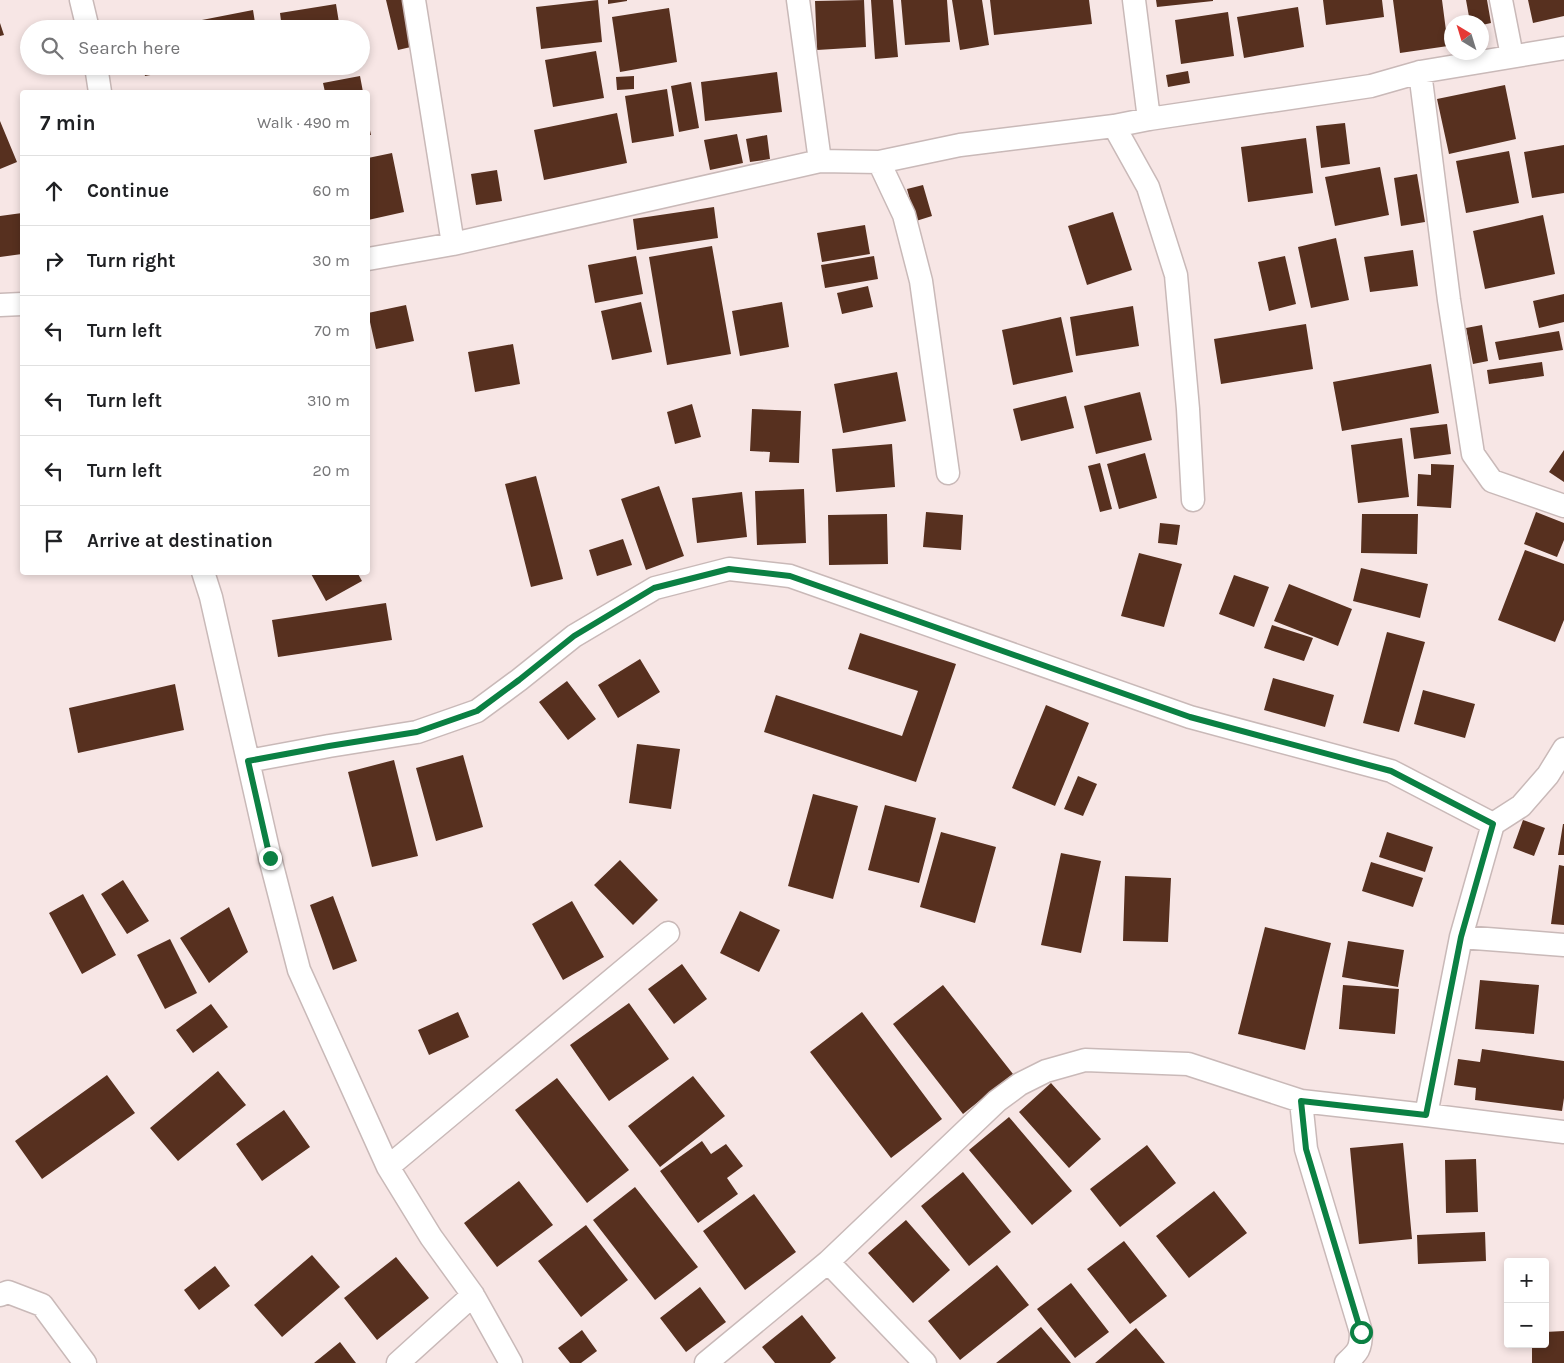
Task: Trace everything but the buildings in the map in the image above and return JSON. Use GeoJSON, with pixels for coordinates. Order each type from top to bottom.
{"type":"FeatureCollection","features":[{"type":"Feature","properties":{"kind":"street"},"geometry":{"type":"LineString","coordinates":[[82,0],[86,20]]}},
{"type":"Feature","properties":{"kind":"street"},"geometry":{"type":"LineString","coordinates":[[414,0],[453,244]]}},
{"type":"Feature","properties":{"kind":"street"},"geometry":{"type":"LineString","coordinates":[[798,0],[820,161]]}},
{"type":"Feature","properties":{"kind":"street"},"geometry":{"type":"LineString","coordinates":[[1134,0],[1149,119]]}},
{"type":"Feature","properties":{"kind":"street"},"geometry":{"type":"LineString","coordinates":[[1501,0],[1512,56]]}},
{"type":"Feature","properties":{"kind":"street"},"geometry":{"type":"LineString","coordinates":[[370,259],[453,244],[820,161],[879,162],[960,145],[1114,126],[1149,119],[1371,86],[1420,72],[1564,48]]}},
{"type":"Feature","properties":{"kind":"street"},"geometry":{"type":"LineString","coordinates":[[1420,72],[1449,300],[1473,454],[1492,482],[1564,506]]}},
{"type":"Feature","properties":{"kind":"street"},"geometry":{"type":"LineString","coordinates":[[97,75],[100,90]]}},
{"type":"Feature","properties":{"kind":"street"},"geometry":{"type":"LineString","coordinates":[[1114,126],[1148,187],[1176,275],[1188,409],[1193,500]]}},
{"type":"Feature","properties":{"kind":"street"},"geometry":{"type":"LineString","coordinates":[[879,162],[904,215],[921,281],[948,473]]}},
{"type":"Feature","properties":{"kind":"street"},"geometry":{"type":"LineString","coordinates":[[0,304],[20,304]]}},
{"type":"Feature","properties":{"kind":"street"},"geometry":{"type":"LineString","coordinates":[[248,761],[417,732],[477,711],[574,636],[654,588],[729,569],[790,576],[1190,717],[1391,771],[1493,824]]}},
{"type":"Feature","properties":{"kind":"street"},"geometry":{"type":"LineString","coordinates":[[204,575],[211,597],[270,858],[299,970],[388,1167],[431,1237],[473,1295],[511,1363]]}},
{"type":"Feature","properties":{"kind":"street"},"geometry":{"type":"LineString","coordinates":[[1426,1115],[1461,937],[1493,824],[1521,806],[1548,775],[1564,749]]}},
{"type":"Feature","properties":{"kind":"street"},"geometry":{"type":"LineString","coordinates":[[388,1167],[668,933]]}},
{"type":"Feature","properties":{"kind":"street"},"geometry":{"type":"LineString","coordinates":[[1461,937],[1564,945]]}},
{"type":"Feature","properties":{"kind":"street"},"geometry":{"type":"LineString","coordinates":[[706,1363],[828,1262],[997,1101],[1020,1084],[1046,1071],[1085,1060],[1188,1064],[1301,1101],[1564,1132]]}},
{"type":"Feature","properties":{"kind":"street"},"geometry":{"type":"LineString","coordinates":[[1301,1101],[1306,1149],[1361,1332],[1361,1345],[1356,1354],[1346,1363]]}},
{"type":"Feature","properties":{"kind":"street"},"geometry":{"type":"LineString","coordinates":[[828,1262],[925,1363]]}},
{"type":"Feature","properties":{"kind":"street"},"geometry":{"type":"LineString","coordinates":[[0,1295],[8,1292],[42,1305],[85,1363]]}},
{"type":"Feature","properties":{"kind":"street"},"geometry":{"type":"LineString","coordinates":[[398,1363],[473,1295]]}},
{"type":"Feature","properties":{"kind":"route"},"geometry":{"type":"LineString","coordinates":[[270,858],[248,761],[417,732],[477,711],[574,636],[654,588],[729,569],[790,576],[1190,717],[1391,771],[1493,824],[1461,937],[1426,1115],[1301,1101],[1306,1149],[1361,1332]]}}]}
